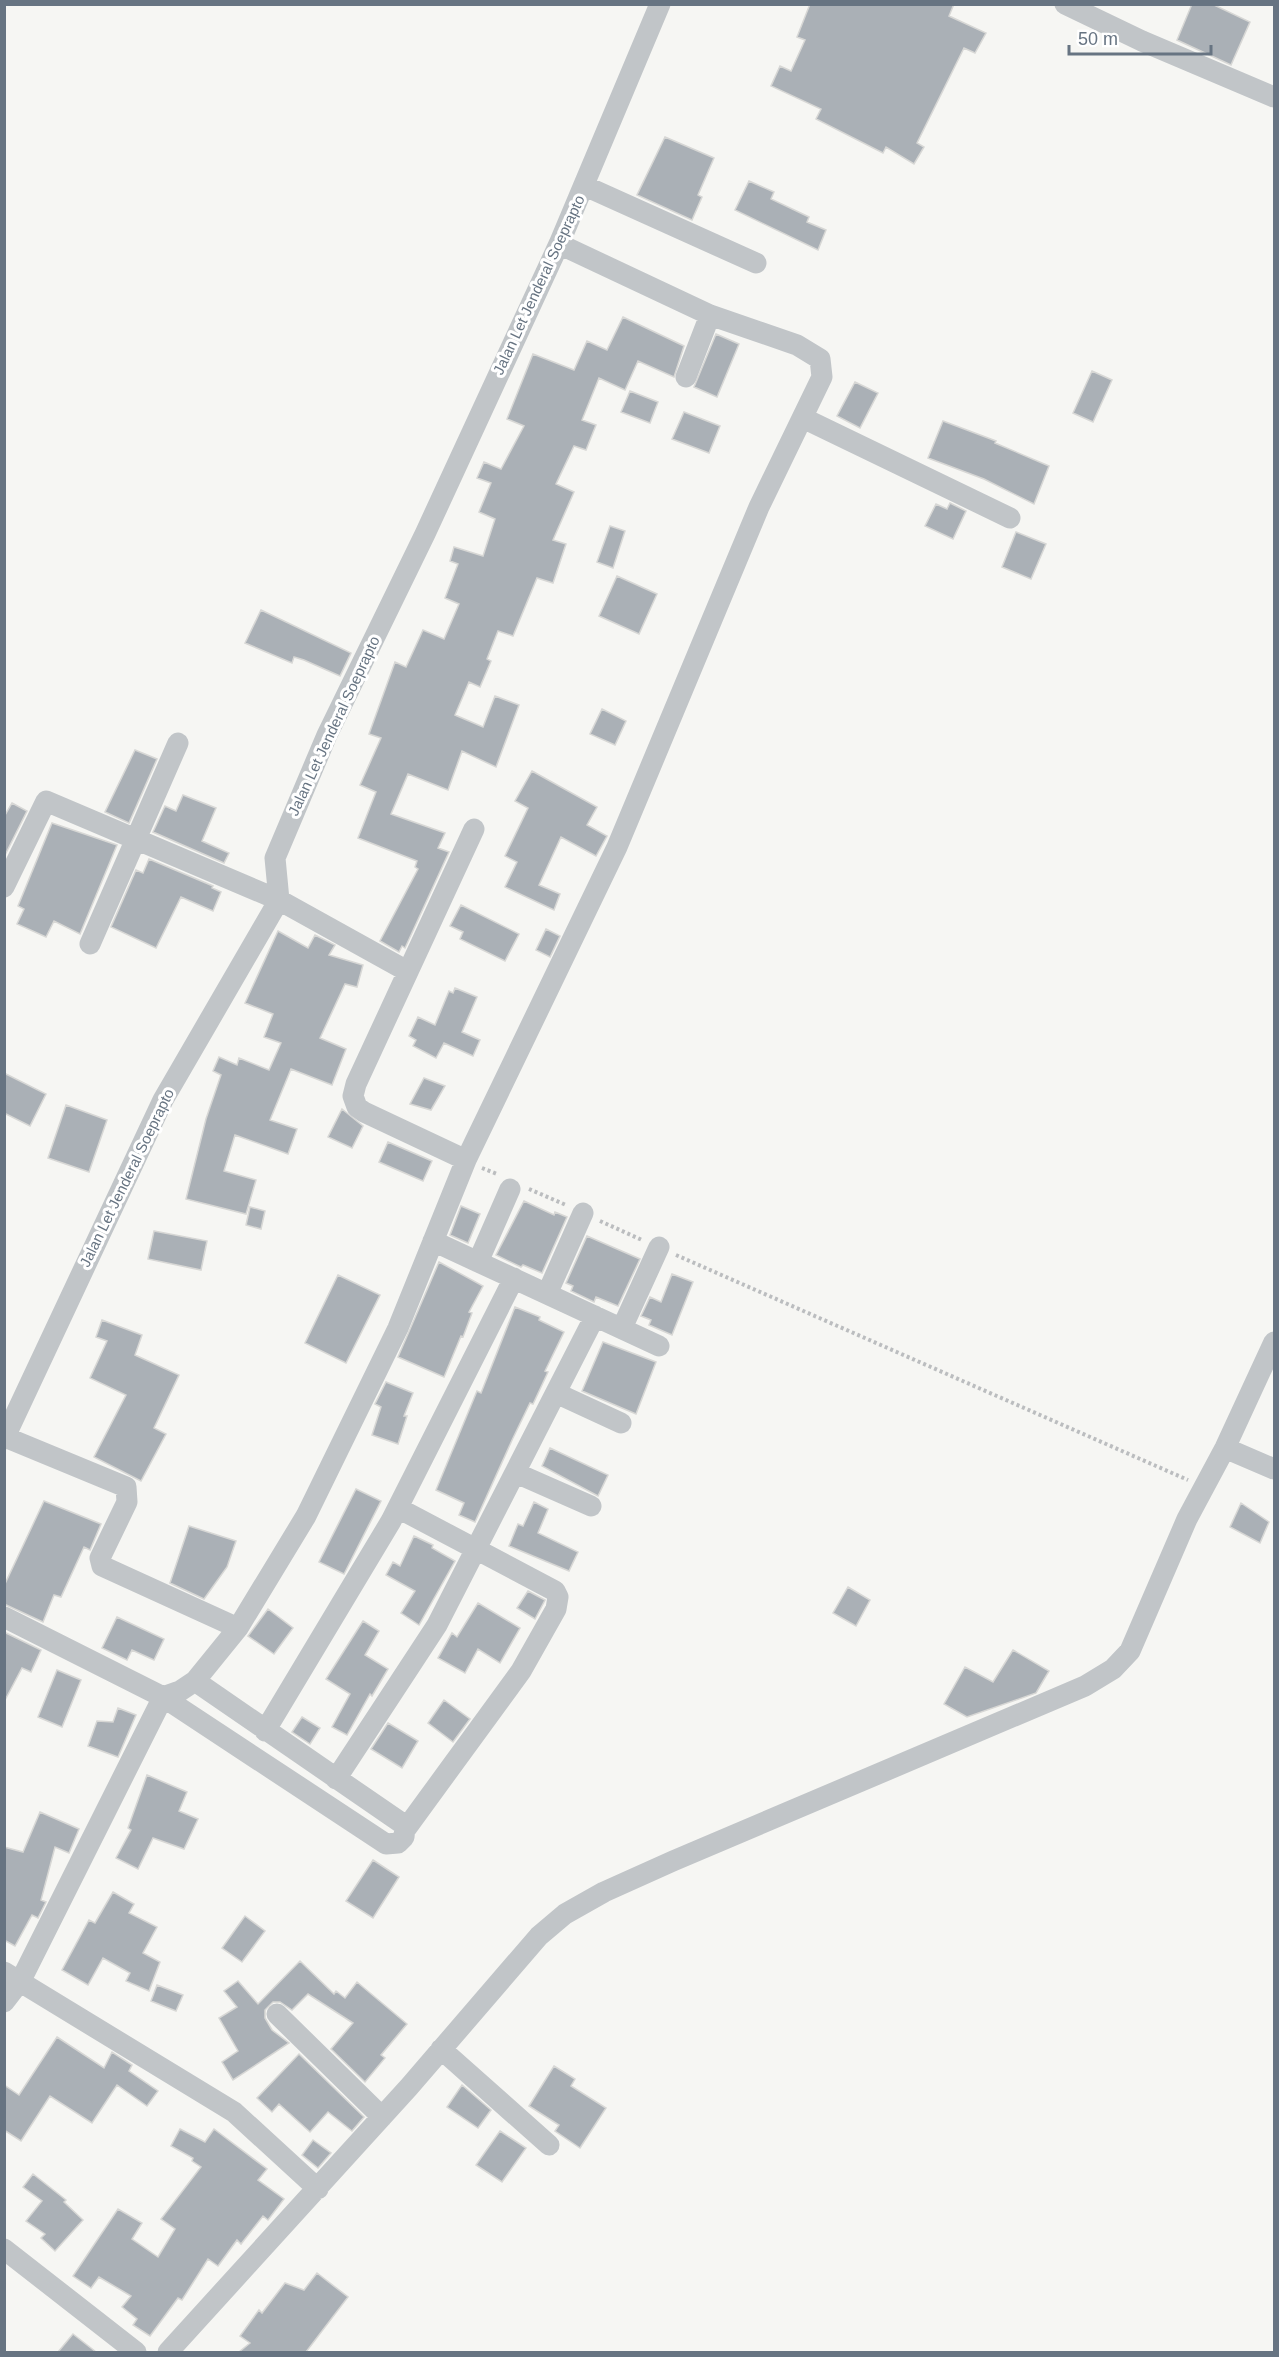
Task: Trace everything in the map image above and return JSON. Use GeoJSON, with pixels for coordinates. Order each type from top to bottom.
{"type":"FeatureCollection","features":[{"type":"Feature","properties":{"kind":"street","name":"Jalan Let Jenderal Soeprapto"},"geometry":{"type":"LineString","coordinates":[[5,1438],[162,1100],[279,900],[275,858],[327,735],[425,534],[559,244],[660,4]]}},
{"type":"Feature","properties":{"kind":"street"},"geometry":{"type":"LineString","coordinates":[[1065,4],[1142,41],[1275,98]]}},
{"type":"Feature","properties":{"kind":"street"},"geometry":{"type":"LineString","coordinates":[[585,186],[756,263]]}},
{"type":"Feature","properties":{"kind":"street"},"geometry":{"type":"LineString","coordinates":[[4,2002],[13,1976],[164,1697],[180,1691],[195,1681],[238,1628],[306,1516],[398,1328],[466,1160],[617,848],[759,507],[822,377],[822,363],[818,357],[797,345],[710,315],[559,244]]}},
{"type":"Feature","properties":{"kind":"street"},"geometry":{"type":"LineString","coordinates":[[686,377],[710,315]]}},
{"type":"Feature","properties":{"kind":"street"},"geometry":{"type":"LineString","coordinates":[[803,418],[1010,518]]}},
{"type":"Feature","properties":{"kind":"street"},"geometry":{"type":"LineString","coordinates":[[90,944],[178,743]]}},
{"type":"Feature","properties":{"kind":"street"},"geometry":{"type":"LineString","coordinates":[[4,887],[46,801],[279,900],[407,971]]}},
{"type":"Feature","properties":{"kind":"street"},"geometry":{"type":"LineString","coordinates":[[466,1160],[364,1112],[354,1103],[356,1084],[474,829]]}},
{"type":"Feature","properties":{"kind":"street"},"geometry":{"type":"LineString","coordinates":[[478,1262],[509,1183]]}},
{"type":"Feature","properties":{"kind":"street"},"geometry":{"type":"LineString","coordinates":[[547,1294],[583,1213]]}},
{"type":"Feature","properties":{"kind":"street"},"geometry":{"type":"LineString","coordinates":[[433,1241],[659,1346]]}},
{"type":"Feature","properties":{"kind":"street"},"geometry":{"type":"LineString","coordinates":[[622,1329],[659,1247]]}},
{"type":"Feature","properties":{"kind":"street"},"geometry":{"type":"LineString","coordinates":[[265,1731],[398,1508],[514,1278]]}},
{"type":"Feature","properties":{"kind":"street"},"geometry":{"type":"LineString","coordinates":[[336,1779],[437,1624],[595,1316]]}},
{"type":"Feature","properties":{"kind":"street"},"geometry":{"type":"LineString","coordinates":[[168,2352],[318,2189],[538,1936],[565,1914],[604,1892],[1085,1686],[1113,1669],[1130,1651],[1203,1487],[1225,1448],[1275,1342]]}},
{"type":"Feature","properties":{"kind":"street"},"geometry":{"type":"LineString","coordinates":[[556,1393],[621,1423]]}},
{"type":"Feature","properties":{"kind":"street"},"geometry":{"type":"LineString","coordinates":[[5,1438],[126,1487],[128,1498],[100,1556],[102,1566],[238,1628]]}},
{"type":"Feature","properties":{"kind":"street"},"geometry":{"type":"LineString","coordinates":[[1225,1448],[1275,1469]]}},
{"type":"Feature","properties":{"kind":"street"},"geometry":{"type":"LineString","coordinates":[[516,1473],[591,1506]]}},
{"type":"Feature","properties":{"kind":"street"},"geometry":{"type":"LineString","coordinates":[[4,1617],[164,1697],[386,1844],[398,1843],[405,1830],[521,1671],[557,1605],[555,1591],[398,1508]]}},
{"type":"Feature","properties":{"kind":"street"},"geometry":{"type":"LineString","coordinates":[[195,1681],[399,1821],[405,1830]]}},
{"type":"Feature","properties":{"kind":"street"},"geometry":{"type":"LineString","coordinates":[[13,1976],[234,2112],[318,2189]]}},
{"type":"Feature","properties":{"kind":"street"},"geometry":{"type":"LineString","coordinates":[[277,2014],[382,2117]]}},
{"type":"Feature","properties":{"kind":"street"},"geometry":{"type":"LineString","coordinates":[[441,2049],[549,2145]]}},
{"type":"Feature","properties":{"kind":"street"},"geometry":{"type":"LineString","coordinates":[[4,2250],[136,2352]]}},
{"type":"Feature","properties":{"kind":"path"},"geometry":{"type":"LineString","coordinates":[[466,1160],[509,1183],[583,1213],[1203,1487]]}},
{"type":"Feature","properties":{"kind":"building"},"geometry":{"type":"Polygon","coordinates":[[[810,4],[954,4],[949,16],[986,33],[975,53],[964,48],[917,143],[924,147],[914,164],[886,147],[883,153],[816,119],[821,109],[771,86],[780,66],[791,71],[805,40],[797,37],[810,4]]]}},
{"type":"Feature","properties":{"kind":"building"},"geometry":{"type":"Polygon","coordinates":[[[1192,4],[1212,4],[1250,22],[1231,65],[1177,40],[1192,4]]]}},
{"type":"Feature","properties":{"kind":"building"},"geometry":{"type":"Polygon","coordinates":[[[665,137],[714,158],[698,195],[702,197],[692,220],[637,195],[665,137]]]}},
{"type":"Feature","properties":{"kind":"building"},"geometry":{"type":"Polygon","coordinates":[[[749,181],[774,192],[771,199],[809,217],[807,222],[826,230],[818,250],[735,210],[749,181]]]}},
{"type":"Feature","properties":{"kind":"building"},"geometry":{"type":"Polygon","coordinates":[[[623,317],[684,346],[674,377],[638,361],[625,390],[599,378],[582,420],[596,425],[586,450],[574,446],[556,484],[574,492],[553,540],[566,544],[553,583],[537,578],[513,636],[498,631],[487,659],[491,661],[480,687],[469,682],[455,715],[483,727],[495,696],[519,705],[496,767],[462,751],[448,790],[408,774],[391,814],[445,833],[438,848],[449,852],[405,948],[402,946],[399,952],[380,941],[418,869],[415,867],[417,861],[358,838],[376,792],[360,785],[381,738],[369,734],[395,662],[406,667],[423,630],[444,639],[459,604],[445,598],[458,564],[450,561],[454,547],[483,556],[495,519],[479,512],[491,483],[477,478],[484,462],[501,469],[524,426],[507,419],[533,354],[574,370],[587,341],[607,350],[623,317]]]}},
{"type":"Feature","properties":{"kind":"building"},"geometry":{"type":"Polygon","coordinates":[[[716,334],[739,344],[717,397],[694,387],[716,334]]]}},
{"type":"Feature","properties":{"kind":"building"},"geometry":{"type":"Polygon","coordinates":[[[1092,371],[1112,380],[1093,422],[1073,413],[1092,371]]]}},
{"type":"Feature","properties":{"kind":"building"},"geometry":{"type":"Polygon","coordinates":[[[855,382],[878,393],[860,428],[837,416],[855,382]]]}},
{"type":"Feature","properties":{"kind":"building"},"geometry":{"type":"Polygon","coordinates":[[[630,391],[658,402],[650,423],[621,412],[630,391]]]}},
{"type":"Feature","properties":{"kind":"building"},"geometry":{"type":"Polygon","coordinates":[[[684,412],[720,426],[709,453],[672,439],[684,412]]]}},
{"type":"Feature","properties":{"kind":"building"},"geometry":{"type":"Polygon","coordinates":[[[943,421],[996,441],[995,443],[1049,466],[1034,504],[984,479],[928,458],[943,421]]]}},
{"type":"Feature","properties":{"kind":"building"},"geometry":{"type":"Polygon","coordinates":[[[950,503],[966,511],[953,539],[925,526],[936,504],[947,509],[950,503]]]}},
{"type":"Feature","properties":{"kind":"building"},"geometry":{"type":"Polygon","coordinates":[[[610,526],[625,531],[613,568],[597,562],[610,526]]]}},
{"type":"Feature","properties":{"kind":"building"},"geometry":{"type":"Polygon","coordinates":[[[1016,532],[1046,544],[1031,579],[1002,567],[1016,532]]]}},
{"type":"Feature","properties":{"kind":"building"},"geometry":{"type":"Polygon","coordinates":[[[617,576],[657,594],[639,634],[599,616],[617,576]]]}},
{"type":"Feature","properties":{"kind":"building"},"geometry":{"type":"Polygon","coordinates":[[[261,610],[351,653],[340,676],[294,657],[292,663],[245,643],[261,610]]]}},
{"type":"Feature","properties":{"kind":"building"},"geometry":{"type":"Polygon","coordinates":[[[602,709],[626,721],[615,745],[590,734],[602,709]]]}},
{"type":"Feature","properties":{"kind":"building"},"geometry":{"type":"Polygon","coordinates":[[[135,750],[157,759],[129,823],[105,812],[135,750]]]}},
{"type":"Feature","properties":{"kind":"building"},"geometry":{"type":"Polygon","coordinates":[[[532,771],[597,807],[587,825],[607,836],[596,856],[561,837],[539,885],[560,894],[554,910],[505,887],[517,862],[505,856],[528,808],[515,801],[532,771]]]}},
{"type":"Feature","properties":{"kind":"building"},"geometry":{"type":"Polygon","coordinates":[[[183,795],[216,808],[202,841],[229,853],[224,863],[153,832],[165,806],[176,811],[183,795]]]}},
{"type":"Feature","properties":{"kind":"building"},"geometry":{"type":"Polygon","coordinates":[[[12,803],[27,811],[4,857],[4,817],[12,803]]]}},
{"type":"Feature","properties":{"kind":"building"},"geometry":{"type":"Polygon","coordinates":[[[52,823],[117,845],[80,934],[54,921],[46,937],[17,924],[24,909],[18,906],[52,823]]]}},
{"type":"Feature","properties":{"kind":"building"},"geometry":{"type":"Polygon","coordinates":[[[149,859],[213,886],[212,888],[221,892],[213,911],[181,897],[156,948],[111,927],[136,870],[143,873],[149,859]]]}},
{"type":"Feature","properties":{"kind":"building"},"geometry":{"type":"Polygon","coordinates":[[[461,905],[519,934],[505,961],[460,939],[463,932],[450,926],[461,905]]]}},
{"type":"Feature","properties":{"kind":"building"},"geometry":{"type":"Polygon","coordinates":[[[546,929],[560,936],[550,957],[536,950],[546,929]]]}},
{"type":"Feature","properties":{"kind":"building"},"geometry":{"type":"Polygon","coordinates":[[[278,931],[308,948],[315,935],[335,945],[329,955],[363,965],[357,987],[345,984],[320,1038],[346,1049],[332,1085],[291,1069],[270,1120],[297,1129],[288,1154],[235,1135],[224,1171],[256,1180],[246,1214],[186,1199],[206,1119],[221,1075],[213,1071],[219,1057],[237,1065],[239,1058],[269,1070],[281,1043],[264,1037],[273,1014],[245,1003],[278,931]]]}},
{"type":"Feature","properties":{"kind":"building"},"geometry":{"type":"Polygon","coordinates":[[[455,988],[477,997],[462,1032],[480,1040],[473,1056],[444,1043],[436,1058],[413,1046],[416,1040],[409,1036],[418,1017],[435,1025],[449,991],[453,993],[455,988]]]}},
{"type":"Feature","properties":{"kind":"building"},"geometry":{"type":"Polygon","coordinates":[[[4,1073],[46,1094],[30,1126],[4,1113],[4,1073]]]}},
{"type":"Feature","properties":{"kind":"building"},"geometry":{"type":"Polygon","coordinates":[[[424,1078],[445,1086],[431,1110],[410,1104],[424,1078]]]}},
{"type":"Feature","properties":{"kind":"building"},"geometry":{"type":"Polygon","coordinates":[[[66,1105],[107,1120],[89,1172],[48,1158],[66,1105]]]}},
{"type":"Feature","properties":{"kind":"building"},"geometry":{"type":"Polygon","coordinates":[[[342,1109],[363,1126],[352,1148],[328,1137],[342,1109]]]}},
{"type":"Feature","properties":{"kind":"building"},"geometry":{"type":"Polygon","coordinates":[[[388,1142],[432,1161],[423,1181],[379,1162],[388,1142]]]}},
{"type":"Feature","properties":{"kind":"building"},"geometry":{"type":"Polygon","coordinates":[[[524,1201],[554,1215],[555,1212],[567,1217],[542,1273],[523,1265],[521,1267],[496,1255],[524,1201]]]}},
{"type":"Feature","properties":{"kind":"building"},"geometry":{"type":"Polygon","coordinates":[[[461,1206],[480,1214],[468,1243],[450,1235],[461,1206]]]}},
{"type":"Feature","properties":{"kind":"building"},"geometry":{"type":"Polygon","coordinates":[[[250,1207],[265,1211],[261,1229],[246,1225],[250,1207]]]}},
{"type":"Feature","properties":{"kind":"building"},"geometry":{"type":"Polygon","coordinates":[[[154,1231],[207,1241],[201,1270],[148,1259],[154,1231]]]}},
{"type":"Feature","properties":{"kind":"building"},"geometry":{"type":"Polygon","coordinates":[[[587,1236],[640,1259],[618,1306],[596,1297],[594,1302],[571,1291],[573,1286],[566,1283],[587,1236]]]}},
{"type":"Feature","properties":{"kind":"building"},"geometry":{"type":"Polygon","coordinates":[[[439,1262],[483,1286],[469,1312],[472,1313],[463,1337],[461,1336],[444,1377],[398,1357],[439,1262]]]}},
{"type":"Feature","properties":{"kind":"building"},"geometry":{"type":"Polygon","coordinates":[[[672,1274],[693,1282],[672,1335],[649,1325],[651,1320],[641,1316],[650,1297],[661,1302],[672,1274]]]}},
{"type":"Feature","properties":{"kind":"building"},"geometry":{"type":"Polygon","coordinates":[[[338,1275],[380,1295],[346,1363],[305,1343],[338,1275]]]}},
{"type":"Feature","properties":{"kind":"building"},"geometry":{"type":"Polygon","coordinates":[[[515,1307],[540,1317],[539,1320],[564,1332],[545,1371],[548,1372],[533,1404],[530,1403],[475,1522],[459,1515],[464,1503],[436,1490],[477,1391],[481,1393],[515,1307]]]}},
{"type":"Feature","properties":{"kind":"building"},"geometry":{"type":"Polygon","coordinates":[[[102,1320],[142,1335],[135,1355],[179,1375],[154,1428],[166,1434],[141,1481],[94,1457],[126,1395],[90,1378],[107,1341],[96,1337],[102,1320]]]}},
{"type":"Feature","properties":{"kind":"building"},"geometry":{"type":"Polygon","coordinates":[[[603,1342],[656,1362],[636,1414],[582,1391],[603,1342]]]}},
{"type":"Feature","properties":{"kind":"building"},"geometry":{"type":"Polygon","coordinates":[[[386,1382],[413,1393],[404,1416],[407,1416],[398,1444],[372,1435],[381,1407],[375,1404],[386,1382]]]}},
{"type":"Feature","properties":{"kind":"building"},"geometry":{"type":"Polygon","coordinates":[[[550,1448],[608,1475],[598,1496],[542,1466],[550,1448]]]}},
{"type":"Feature","properties":{"kind":"building"},"geometry":{"type":"Polygon","coordinates":[[[356,1489],[381,1501],[344,1574],[319,1562],[356,1489]]]}},
{"type":"Feature","properties":{"kind":"building"},"geometry":{"type":"Polygon","coordinates":[[[44,1501],[101,1524],[90,1550],[84,1547],[61,1597],[54,1595],[43,1622],[4,1604],[4,1586],[44,1501]]]}},
{"type":"Feature","properties":{"kind":"building"},"geometry":{"type":"Polygon","coordinates":[[[534,1502],[548,1509],[538,1533],[578,1552],[569,1571],[509,1546],[518,1524],[523,1526],[534,1502]]]}},
{"type":"Feature","properties":{"kind":"building"},"geometry":{"type":"Polygon","coordinates":[[[1241,1503],[1269,1522],[1260,1543],[1230,1527],[1241,1503]]]}},
{"type":"Feature","properties":{"kind":"building"},"geometry":{"type":"Polygon","coordinates":[[[189,1526],[236,1541],[227,1567],[204,1599],[170,1583],[189,1526]]]}},
{"type":"Feature","properties":{"kind":"building"},"geometry":{"type":"Polygon","coordinates":[[[414,1536],[433,1545],[432,1548],[455,1561],[419,1625],[401,1613],[415,1591],[386,1575],[393,1562],[400,1566],[414,1536]]]}},
{"type":"Feature","properties":{"kind":"building"},"geometry":{"type":"Polygon","coordinates":[[[848,1587],[870,1600],[856,1626],[833,1613],[848,1587]]]}},
{"type":"Feature","properties":{"kind":"building"},"geometry":{"type":"Polygon","coordinates":[[[528,1591],[545,1600],[535,1619],[517,1608],[528,1591]]]}},
{"type":"Feature","properties":{"kind":"building"},"geometry":{"type":"Polygon","coordinates":[[[478,1603],[520,1628],[500,1663],[478,1649],[465,1673],[438,1658],[452,1633],[457,1637],[478,1603]]]}},
{"type":"Feature","properties":{"kind":"building"},"geometry":{"type":"Polygon","coordinates":[[[268,1609],[293,1628],[274,1654],[248,1636],[268,1609]]]}},
{"type":"Feature","properties":{"kind":"building"},"geometry":{"type":"Polygon","coordinates":[[[117,1617],[164,1639],[154,1660],[132,1650],[127,1660],[102,1648],[117,1617]]]}},
{"type":"Feature","properties":{"kind":"building"},"geometry":{"type":"Polygon","coordinates":[[[363,1621],[379,1631],[365,1655],[388,1669],[372,1696],[370,1694],[347,1735],[332,1727],[350,1694],[326,1679],[363,1621]]]}},
{"type":"Feature","properties":{"kind":"building"},"geometry":{"type":"Polygon","coordinates":[[[4,1632],[41,1650],[31,1672],[22,1668],[4,1702],[4,1632]]]}},
{"type":"Feature","properties":{"kind":"building"},"geometry":{"type":"Polygon","coordinates":[[[1013,1650],[1049,1671],[1036,1693],[967,1717],[944,1704],[965,1667],[993,1682],[1013,1650]]]}},
{"type":"Feature","properties":{"kind":"building"},"geometry":{"type":"Polygon","coordinates":[[[57,1670],[81,1680],[62,1727],[38,1717],[57,1670]]]}},
{"type":"Feature","properties":{"kind":"building"},"geometry":{"type":"Polygon","coordinates":[[[444,1700],[470,1719],[453,1742],[428,1723],[444,1700]]]}},
{"type":"Feature","properties":{"kind":"building"},"geometry":{"type":"Polygon","coordinates":[[[118,1708],[136,1715],[118,1757],[88,1746],[97,1721],[113,1722],[118,1708]]]}},
{"type":"Feature","properties":{"kind":"building"},"geometry":{"type":"Polygon","coordinates":[[[302,1717],[320,1728],[310,1744],[292,1732],[302,1717]]]}},
{"type":"Feature","properties":{"kind":"building"},"geometry":{"type":"Polygon","coordinates":[[[388,1723],[418,1741],[402,1768],[371,1749],[388,1723]]]}},
{"type":"Feature","properties":{"kind":"building"},"geometry":{"type":"Polygon","coordinates":[[[147,1775],[187,1792],[179,1811],[198,1819],[184,1849],[153,1838],[138,1869],[116,1858],[131,1830],[128,1828],[147,1775]]]}},
{"type":"Feature","properties":{"kind":"building"},"geometry":{"type":"Polygon","coordinates":[[[40,1812],[79,1829],[69,1853],[55,1847],[41,1900],[46,1902],[38,1918],[32,1915],[15,1946],[4,1940],[4,1847],[23,1852],[40,1812]]]}},
{"type":"Feature","properties":{"kind":"building"},"geometry":{"type":"Polygon","coordinates":[[[373,1860],[399,1877],[373,1918],[346,1901],[373,1860]]]}},
{"type":"Feature","properties":{"kind":"building"},"geometry":{"type":"Polygon","coordinates":[[[113,1892],[134,1904],[129,1913],[157,1927],[143,1953],[160,1962],[149,1991],[126,1981],[130,1973],[103,1958],[88,1985],[62,1970],[89,1920],[95,1923],[113,1892]]]}},
{"type":"Feature","properties":{"kind":"building"},"geometry":{"type":"Polygon","coordinates":[[[245,1916],[265,1931],[242,1962],[222,1948],[245,1916]]]}},
{"type":"Feature","properties":{"kind":"building"},"geometry":{"type":"Polygon","coordinates":[[[300,1961],[334,1994],[336,1991],[345,1998],[357,1982],[407,2024],[381,2055],[385,2058],[365,2082],[331,2049],[353,2023],[308,1994],[292,2010],[280,2002],[273,2002],[265,2010],[265,2018],[272,2030],[289,2043],[233,2080],[222,2062],[238,2051],[219,2018],[237,2007],[224,1991],[238,1981],[258,2004],[300,1961]]]}},
{"type":"Feature","properties":{"kind":"building"},"geometry":{"type":"Polygon","coordinates":[[[157,1985],[183,1995],[176,2011],[151,2001],[157,1985]]]}},
{"type":"Feature","properties":{"kind":"building"},"geometry":{"type":"Polygon","coordinates":[[[57,2037],[104,2068],[112,2052],[132,2065],[129,2071],[158,2091],[147,2106],[117,2085],[92,2123],[50,2096],[21,2141],[4,2130],[4,2085],[19,2095],[57,2037]]]}},
{"type":"Feature","properties":{"kind":"building"},"geometry":{"type":"Polygon","coordinates":[[[299,2054],[364,2117],[352,2131],[328,2112],[310,2132],[279,2104],[272,2112],[257,2098],[299,2054]]]}},
{"type":"Feature","properties":{"kind":"building"},"geometry":{"type":"Polygon","coordinates":[[[554,2066],[575,2079],[571,2086],[606,2108],[580,2148],[555,2131],[559,2125],[529,2106],[554,2066]]]}},
{"type":"Feature","properties":{"kind":"building"},"geometry":{"type":"Polygon","coordinates":[[[462,2085],[491,2110],[478,2128],[447,2107],[462,2085]]]}},
{"type":"Feature","properties":{"kind":"building"},"geometry":{"type":"Polygon","coordinates":[[[180,2129],[205,2142],[214,2129],[267,2169],[258,2180],[284,2199],[268,2220],[263,2216],[241,2244],[237,2240],[218,2266],[208,2259],[182,2300],[178,2298],[150,2336],[133,2325],[137,2319],[122,2307],[131,2296],[99,2277],[91,2288],[73,2276],[118,2209],[142,2223],[132,2239],[158,2257],[175,2229],[161,2219],[201,2167],[192,2161],[193,2158],[171,2146],[180,2129]]]}},
{"type":"Feature","properties":{"kind":"building"},"geometry":{"type":"Polygon","coordinates":[[[500,2131],[526,2148],[502,2182],[476,2165],[500,2131]]]}},
{"type":"Feature","properties":{"kind":"building"},"geometry":{"type":"Polygon","coordinates":[[[313,2140],[331,2153],[318,2168],[302,2155],[313,2140]]]}},
{"type":"Feature","properties":{"kind":"building"},"geometry":{"type":"Polygon","coordinates":[[[33,2174],[66,2200],[64,2202],[83,2220],[55,2251],[41,2238],[45,2234],[26,2221],[42,2201],[23,2187],[33,2174]]]}},
{"type":"Feature","properties":{"kind":"building"},"geometry":{"type":"Polygon","coordinates":[[[317,2273],[348,2297],[306,2352],[239,2352],[250,2343],[240,2336],[259,2310],[262,2313],[285,2283],[304,2290],[317,2273]]]}},
{"type":"Feature","properties":{"kind":"building"},"geometry":{"type":"Polygon","coordinates":[[[73,2334],[96,2352],[58,2352],[73,2334]]]}}]}
